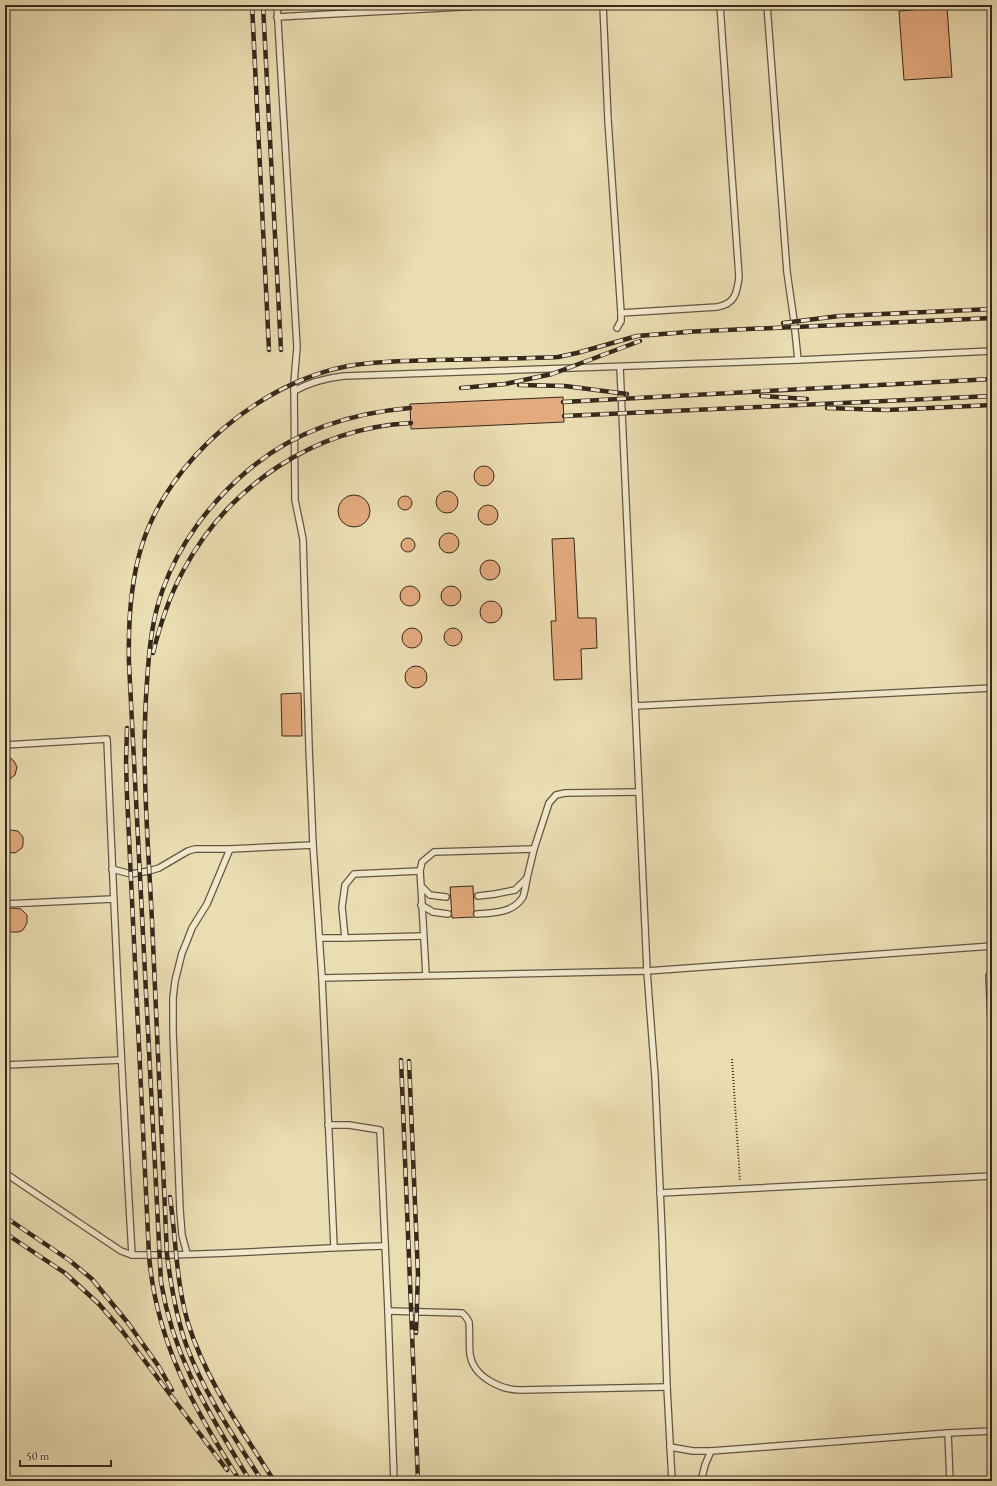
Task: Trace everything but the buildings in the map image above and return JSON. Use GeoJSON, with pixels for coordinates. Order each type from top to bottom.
{"type":"FeatureCollection","features":[{"type":"Feature","properties":{"kind":"lane"},"geometry":{"type":"LineString","coordinates":[[276,5],[297,347],[294,391],[295,500],[303,539],[313,845],[320,938],[334,1247]]}},
{"type":"Feature","properties":{"kind":"lane"},"geometry":{"type":"LineString","coordinates":[[277,18],[498,5]]}},
{"type":"Feature","properties":{"kind":"lane"},"geometry":{"type":"LineString","coordinates":[[603,5],[608,120],[621,313],[621,322],[617,328]]}},
{"type":"Feature","properties":{"kind":"lane"},"geometry":{"type":"LineString","coordinates":[[621,313],[722,306],[732,301],[736,294],[739,277],[720,5]]}},
{"type":"Feature","properties":{"kind":"lane"},"geometry":{"type":"LineString","coordinates":[[767,5],[787,272],[798,360]]}},
{"type":"Feature","properties":{"kind":"lane"},"geometry":{"type":"LineString","coordinates":[[294,391],[311,382],[344,376],[798,360],[992,351]]}},
{"type":"Feature","properties":{"kind":"lane"},"geometry":{"type":"LineString","coordinates":[[620,366],[647,971],[655,1076],[672,1481]]}},
{"type":"Feature","properties":{"kind":"lane"},"geometry":{"type":"LineString","coordinates":[[635,706],[992,688]]}},
{"type":"Feature","properties":{"kind":"lane"},"geometry":{"type":"LineString","coordinates":[[5,745],[107,739],[113,899],[132,1255]]}},
{"type":"Feature","properties":{"kind":"lane"},"geometry":{"type":"LineString","coordinates":[[477,914],[501,912],[515,906],[523,896],[534,849],[549,803],[556,795],[565,793],[639,792]]}},
{"type":"Feature","properties":{"kind":"lane"},"geometry":{"type":"LineString","coordinates":[[112,869],[131,874],[140,873],[159,868],[188,851],[195,849],[313,845]]}},
{"type":"Feature","properties":{"kind":"lane"},"geometry":{"type":"LineString","coordinates":[[187,1254],[182,1235],[180,1210],[173,1038],[174,981],[182,953],[192,928],[207,904],[230,849]]}},
{"type":"Feature","properties":{"kind":"lane"},"geometry":{"type":"LineString","coordinates":[[426,975],[420,886],[420,871],[422,862],[434,852],[534,849]]}},
{"type":"Feature","properties":{"kind":"lane"},"geometry":{"type":"LineString","coordinates":[[345,938],[342,907],[345,885],[354,874],[420,871]]}},
{"type":"Feature","properties":{"kind":"lane"},"geometry":{"type":"LineString","coordinates":[[478,896],[515,890],[527,878]]}},
{"type":"Feature","properties":{"kind":"lane"},"geometry":{"type":"LineString","coordinates":[[420,886],[430,895],[446,896]]}},
{"type":"Feature","properties":{"kind":"lane"},"geometry":{"type":"LineString","coordinates":[[5,904],[113,899]]}},
{"type":"Feature","properties":{"kind":"lane"},"geometry":{"type":"LineString","coordinates":[[421,905],[433,912],[448,914]]}},
{"type":"Feature","properties":{"kind":"lane"},"geometry":{"type":"LineString","coordinates":[[320,938],[423,936]]}},
{"type":"Feature","properties":{"kind":"lane"},"geometry":{"type":"LineString","coordinates":[[322,978],[647,971],[992,946]]}},
{"type":"Feature","properties":{"kind":"lane"},"geometry":{"type":"LineString","coordinates":[[989,976],[992,1040]]}},
{"type":"Feature","properties":{"kind":"lane"},"geometry":{"type":"LineString","coordinates":[[5,1065],[121,1060]]}},
{"type":"Feature","properties":{"kind":"lane"},"geometry":{"type":"LineString","coordinates":[[328,1125],[349,1125],[380,1130],[394,1481]]}},
{"type":"Feature","properties":{"kind":"lane"},"geometry":{"type":"LineString","coordinates":[[5,1173],[122,1251],[132,1255],[385,1246]]}},
{"type":"Feature","properties":{"kind":"lane"},"geometry":{"type":"LineString","coordinates":[[660,1193],[992,1176]]}},
{"type":"Feature","properties":{"kind":"lane"},"geometry":{"type":"LineString","coordinates":[[388,1311],[462,1313],[469,1322],[471,1360],[484,1376],[497,1386],[504,1388],[520,1390],[667,1387]]}},
{"type":"Feature","properties":{"kind":"lane"},"geometry":{"type":"LineString","coordinates":[[670,1447],[693,1451],[712,1451],[992,1431]]}},
{"type":"Feature","properties":{"kind":"lane"},"geometry":{"type":"LineString","coordinates":[[948,1433],[950,1481]]}},
{"type":"Feature","properties":{"kind":"lane"},"geometry":{"type":"LineString","coordinates":[[701,1481],[705,1465],[712,1451]]}},
{"type":"Feature","properties":{"kind":"path"},"geometry":{"type":"LineString","coordinates":[[732,1059],[740,1188]]}},
{"type":"Feature","properties":{"kind":"railway"},"geometry":{"type":"LineString","coordinates":[[252,5],[269,350]]}},
{"type":"Feature","properties":{"kind":"railway"},"geometry":{"type":"LineString","coordinates":[[263,5],[281,350]]}},
{"type":"Feature","properties":{"kind":"railway"},"geometry":{"type":"LineString","coordinates":[[783,323],[839,316],[992,309]]}},
{"type":"Feature","properties":{"kind":"railway"},"geometry":{"type":"LineString","coordinates":[[683,332],[992,318]]}},
{"type":"Feature","properties":{"kind":"railway"},"geometry":{"type":"LineString","coordinates":[[250,1481],[221,1433],[195,1386],[184,1362],[167,1310],[161,1282],[129,664],[132,589],[142,545],[155,513],[173,483],[196,455],[222,429],[252,407],[283,389],[315,375],[348,366],[380,362],[558,357],[637,336],[688,332]]}},
{"type":"Feature","properties":{"kind":"railway"},"geometry":{"type":"LineString","coordinates":[[461,388],[505,384],[552,374],[640,341]]}},
{"type":"Feature","properties":{"kind":"railway"},"geometry":{"type":"LineString","coordinates":[[563,402],[992,379]]}},
{"type":"Feature","properties":{"kind":"railway"},"geometry":{"type":"LineString","coordinates":[[519,385],[565,386],[627,394]]}},
{"type":"Feature","properties":{"kind":"railway"},"geometry":{"type":"LineString","coordinates":[[761,396],[807,399]]}},
{"type":"Feature","properties":{"kind":"railway"},"geometry":{"type":"LineString","coordinates":[[564,416],[992,396]]}},
{"type":"Feature","properties":{"kind":"railway"},"geometry":{"type":"LineString","coordinates":[[827,408],[887,410],[992,405]]}},
{"type":"Feature","properties":{"kind":"railway"},"geometry":{"type":"LineString","coordinates":[[262,1481],[221,1416],[194,1365],[183,1336],[177,1313],[167,1255],[145,771],[145,712],[150,646],[159,600],[178,556],[187,540],[208,511],[246,472],[264,458],[302,435],[366,414],[410,408]]}},
{"type":"Feature","properties":{"kind":"railway"},"geometry":{"type":"LineString","coordinates":[[153,653],[165,611],[183,571],[202,540],[224,513],[249,488],[278,467],[308,450],[341,436],[375,427],[411,423]]}},
{"type":"Feature","properties":{"kind":"railway"},"geometry":{"type":"LineString","coordinates":[[127,728],[127,796],[149,1255],[153,1287],[160,1317],[180,1374],[207,1428],[240,1481]]}},
{"type":"Feature","properties":{"kind":"railway"},"geometry":{"type":"LineString","coordinates":[[401,1060],[418,1481]]}},
{"type":"Feature","properties":{"kind":"railway"},"geometry":{"type":"LineString","coordinates":[[409,1061],[418,1274],[416,1333]]}},
{"type":"Feature","properties":{"kind":"railway"},"geometry":{"type":"LineString","coordinates":[[170,1197],[181,1292],[188,1323],[215,1385],[237,1424],[274,1481]]}},
{"type":"Feature","properties":{"kind":"railway"},"geometry":{"type":"LineString","coordinates":[[5,1217],[69,1260],[92,1279],[128,1323],[159,1367],[172,1390]]}},
{"type":"Feature","properties":{"kind":"railway"},"geometry":{"type":"LineString","coordinates":[[5,1233],[65,1273],[99,1304],[123,1332],[227,1470]]}}]}
